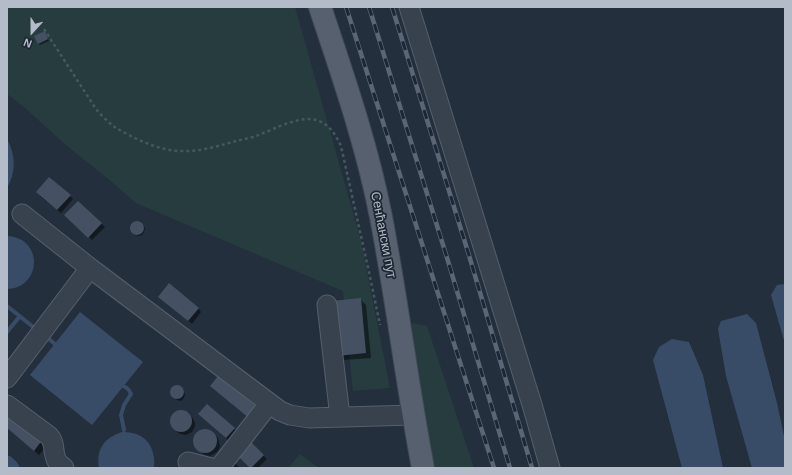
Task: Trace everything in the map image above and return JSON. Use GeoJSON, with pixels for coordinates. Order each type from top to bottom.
{"type":"FeatureCollection","features":[{"type":"Feature","properties":{"kind":"main road","name":"Сенћански пут"},"geometry":{"type":"LineString","coordinates":[[320,7],[358,125],[381,216],[423,468]]}},
{"type":"Feature","properties":{"kind":"lane"},"geometry":{"type":"LineString","coordinates":[[409,7],[533,408],[550,468]]}},
{"type":"Feature","properties":{"kind":"lane"},"geometry":{"type":"LineString","coordinates":[[22,214],[90,268],[280,411],[299,418],[413,415]]}},
{"type":"Feature","properties":{"kind":"lane"},"geometry":{"type":"LineString","coordinates":[[7,378],[90,268]]}},
{"type":"Feature","properties":{"kind":"lane"},"geometry":{"type":"LineString","coordinates":[[327,305],[340,417]]}},
{"type":"Feature","properties":{"kind":"lane"},"geometry":{"type":"LineString","coordinates":[[219,468],[269,404]]}},
{"type":"Feature","properties":{"kind":"lane"},"geometry":{"type":"LineString","coordinates":[[7,405],[49,436],[52,440],[55,457],[58,463],[64,468]]}},
{"type":"Feature","properties":{"kind":"lane"},"geometry":{"type":"LineString","coordinates":[[188,462],[211,468]]}},
{"type":"Feature","properties":{"kind":"path"},"geometry":{"type":"LineString","coordinates":[[44,29],[104,119],[113,126],[140,140],[158,147],[171,151],[197,150],[211,148],[254,136],[303,119],[312,119],[326,124],[334,132],[341,146],[381,332]]}},
{"type":"Feature","properties":{"kind":"green space"},"geometry":{"type":"Polygon","coordinates":[[[7,7],[295,7],[361,241],[390,388],[353,391],[343,291],[136,203],[7,94],[7,7]]]}},
{"type":"Feature","properties":{"kind":"green space"},"geometry":{"type":"Polygon","coordinates":[[[412,323],[427,326],[474,468],[427,468],[410,359],[412,323]]]}},
{"type":"Feature","properties":{"kind":"green space"},"geometry":{"type":"Polygon","coordinates":[[[300,454],[319,468],[288,468],[300,454]]]}},
{"type":"Feature","properties":{"kind":"water"},"geometry":{"type":"Polygon","coordinates":[[[7,139],[12,152],[14,164],[12,176],[7,188],[7,139]]]}},
{"type":"Feature","properties":{"kind":"water"},"geometry":{"type":"Polygon","coordinates":[[[7,236],[22,240],[29,246],[33,254],[34,262],[33,270],[24,283],[16,288],[7,289],[7,236]]]}},
{"type":"Feature","properties":{"kind":"water"},"geometry":{"type":"Polygon","coordinates":[[[785,284],[785,344],[771,295],[777,285],[785,284]]]}},
{"type":"Feature","properties":{"kind":"water"},"geometry":{"type":"Polygon","coordinates":[[[80,312],[143,362],[92,425],[30,375],[80,312]]]}},
{"type":"Feature","properties":{"kind":"water"},"geometry":{"type":"Polygon","coordinates":[[[747,314],[756,323],[777,403],[785,441],[785,468],[752,468],[726,376],[718,329],[721,321],[747,314]]]}},
{"type":"Feature","properties":{"kind":"water"},"geometry":{"type":"Polygon","coordinates":[[[672,339],[689,342],[703,375],[723,468],[682,468],[653,360],[659,347],[672,339]]]}},
{"type":"Feature","properties":{"kind":"water"},"geometry":{"type":"Polygon","coordinates":[[[122,432],[130,432],[143,437],[147,441],[154,456],[154,468],[99,468],[99,455],[103,445],[110,437],[122,432]]]}},
{"type":"Feature","properties":{"kind":"building"},"geometry":{"type":"Polygon","coordinates":[[[45,31],[48,39],[38,44],[34,36],[45,31]]]}},
{"type":"Feature","properties":{"kind":"building"},"geometry":{"type":"Polygon","coordinates":[[[49,177],[71,195],[57,210],[36,192],[49,177]]]}},
{"type":"Feature","properties":{"kind":"building"},"geometry":{"type":"Polygon","coordinates":[[[78,201],[102,223],[88,238],[64,215],[78,201]]]}},
{"type":"Feature","properties":{"kind":"building"},"geometry":{"type":"Polygon","coordinates":[[[134,221],[140,221],[144,225],[144,231],[140,235],[134,235],[130,231],[130,225],[134,221]]]}},
{"type":"Feature","properties":{"kind":"building"},"geometry":{"type":"Polygon","coordinates":[[[169,283],[199,308],[188,321],[158,297],[169,283]]]}},
{"type":"Feature","properties":{"kind":"building"},"geometry":{"type":"Polygon","coordinates":[[[361,298],[366,353],[337,356],[332,301],[361,298]]]}},
{"type":"Feature","properties":{"kind":"building"},"geometry":{"type":"Polygon","coordinates":[[[218,376],[258,408],[249,418],[210,386],[218,376]]]}},
{"type":"Feature","properties":{"kind":"building"},"geometry":{"type":"Polygon","coordinates":[[[174,385],[180,385],[184,389],[184,395],[180,399],[174,399],[170,395],[170,389],[174,385]]]}},
{"type":"Feature","properties":{"kind":"building"},"geometry":{"type":"Polygon","coordinates":[[[207,404],[235,428],[226,438],[198,414],[207,404]]]}},
{"type":"Feature","properties":{"kind":"building"},"geometry":{"type":"Polygon","coordinates":[[[7,408],[43,439],[34,451],[7,428],[7,408]]]}},
{"type":"Feature","properties":{"kind":"building"},"geometry":{"type":"Polygon","coordinates":[[[177,410],[185,410],[192,417],[192,425],[185,432],[177,432],[170,425],[170,417],[177,410]]]}},
{"type":"Feature","properties":{"kind":"building"},"geometry":{"type":"Polygon","coordinates":[[[205,429],[210,430],[216,436],[216,446],[210,452],[205,453],[200,452],[194,446],[193,441],[194,436],[200,430],[205,429]]]}},
{"type":"Feature","properties":{"kind":"building"},"geometry":{"type":"Polygon","coordinates":[[[251,442],[264,455],[250,468],[238,456],[251,442]]]}},
{"type":"Feature","properties":{"kind":"waterway"},"geometry":{"type":"LineString","coordinates":[[7,306],[37,330]]}},
{"type":"Feature","properties":{"kind":"waterway"},"geometry":{"type":"LineString","coordinates":[[7,332],[20,316]]}},
{"type":"Feature","properties":{"kind":"waterway"},"geometry":{"type":"LineString","coordinates":[[44,335],[55,344]]}},
{"type":"Feature","properties":{"kind":"waterway"},"geometry":{"type":"LineString","coordinates":[[123,386],[128,389],[131,394],[124,405],[121,415],[124,430]]}},
{"type":"Feature","properties":{"kind":"waterway"},"geometry":{"type":"LineString","coordinates":[[7,463],[12,468]]}},
{"type":"Feature","properties":{"kind":"railway"},"geometry":{"type":"LineString","coordinates":[[346,7],[494,468]]}},
{"type":"Feature","properties":{"kind":"railway"},"geometry":{"type":"LineString","coordinates":[[369,7],[448,261],[510,468]]}},
{"type":"Feature","properties":{"kind":"railway"},"geometry":{"type":"LineString","coordinates":[[392,7],[468,252],[532,468]]}}]}
